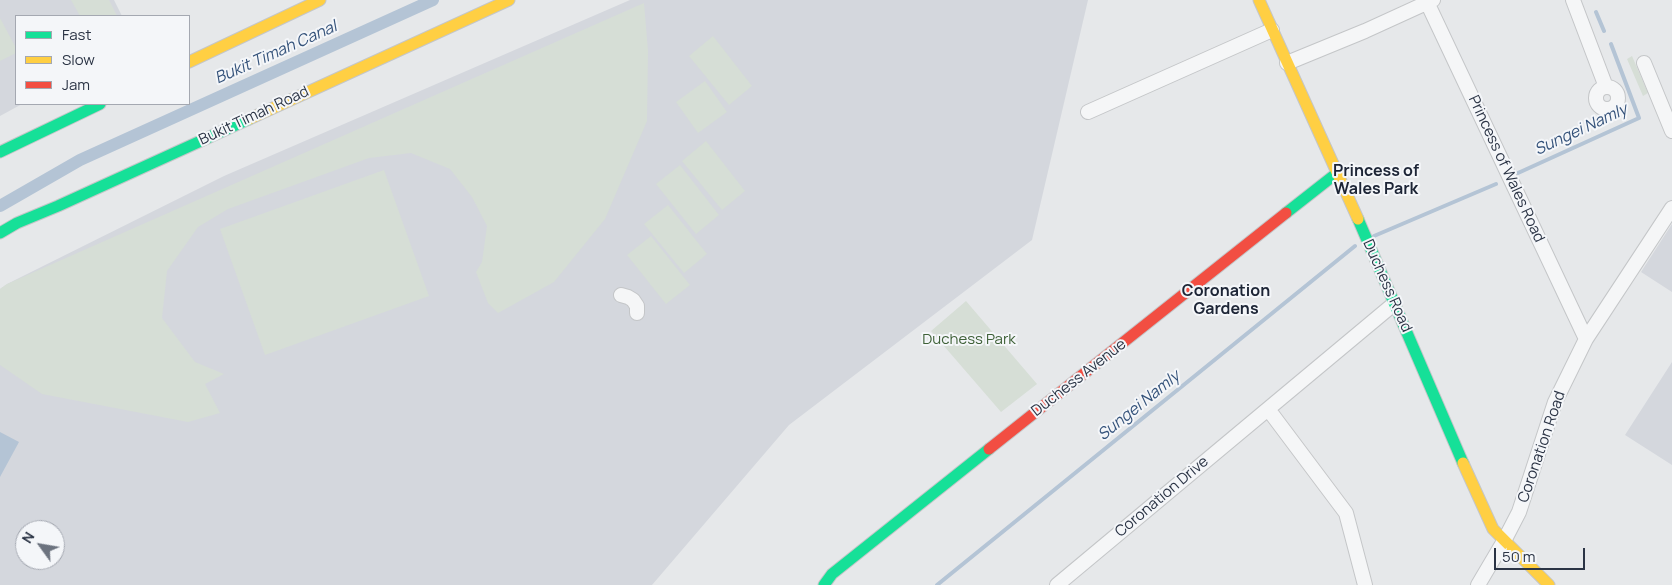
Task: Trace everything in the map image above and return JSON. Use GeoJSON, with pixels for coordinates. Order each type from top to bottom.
{"type":"FeatureCollection","features":[{"type":"Feature","properties":{"kind":"main road"},"geometry":{"type":"LineString","coordinates":[[190,62],[320,0]]}},
{"type":"Feature","properties":{"kind":"main road","name":"Bukit Timah Road"},"geometry":{"type":"LineString","coordinates":[[0,233],[17,223],[509,0]]}},
{"type":"Feature","properties":{"kind":"main road","name":"Duchess Road"},"geometry":{"type":"LineString","coordinates":[[1259,0],[1395,303],[1454,446],[1493,529],[1549,585]]}},
{"type":"Feature","properties":{"kind":"main road"},"geometry":{"type":"LineString","coordinates":[[0,152],[98,105]]}},
{"type":"Feature","properties":{"kind":"main road","name":"Duchess Avenue"},"geometry":{"type":"LineString","coordinates":[[824,585],[832,574],[1337,173]]}},
{"type":"Feature","properties":{"kind":"street"},"geometry":{"type":"LineString","coordinates":[[1573,0],[1606,87]]}},
{"type":"Feature","properties":{"kind":"street"},"geometry":{"type":"LineString","coordinates":[[1287,63],[1365,31],[1428,1]]}},
{"type":"Feature","properties":{"kind":"street","name":"Princess of Wales Road"},"geometry":{"type":"LineString","coordinates":[[1428,1],[1586,338]]}},
{"type":"Feature","properties":{"kind":"street"},"geometry":{"type":"LineString","coordinates":[[1088,112],[1272,30]]}},
{"type":"Feature","properties":{"kind":"street"},"geometry":{"type":"LineString","coordinates":[[1644,63],[1672,131]]}},
{"type":"Feature","properties":{"kind":"street","name":"Coronation Road"},"geometry":{"type":"LineString","coordinates":[[1478,585],[1519,512],[1556,402],[1586,338],[1672,208]]}},
{"type":"Feature","properties":{"kind":"street"},"geometry":{"type":"LineString","coordinates":[[621,296],[633,300],[637,313]]}},
{"type":"Feature","properties":{"kind":"street","name":"Coronation Drive"},"geometry":{"type":"LineString","coordinates":[[1056,585],[1395,303]]}},
{"type":"Feature","properties":{"kind":"street"},"geometry":{"type":"LineString","coordinates":[[1268,409],[1346,513],[1365,585]]}},
{"type":"Feature","properties":{"kind":"shaded area"},"geometry":{"type":"Polygon","coordinates":[[[0,0],[114,0],[122,15],[15,15],[15,105],[20,105],[0,116],[0,0]]]}},
{"type":"Feature","properties":{"kind":"shaded area"},"geometry":{"type":"Polygon","coordinates":[[[630,0],[1088,0],[1032,240],[789,425],[652,585],[0,585],[0,289],[224,176],[630,0]]]}},
{"type":"Feature","properties":{"kind":"shaded area"},"geometry":{"type":"Polygon","coordinates":[[[1672,224],[1672,292],[1641,272],[1672,224]]]}},
{"type":"Feature","properties":{"kind":"shaded area"},"geometry":{"type":"Polygon","coordinates":[[[1672,362],[1672,465],[1625,435],[1672,362]]]}},
{"type":"Feature","properties":{"kind":"green space"},"geometry":{"type":"Polygon","coordinates":[[[71,0],[109,0],[116,15],[79,15],[71,0]]]}},
{"type":"Feature","properties":{"kind":"green space"},"geometry":{"type":"Polygon","coordinates":[[[644,3],[648,51],[647,121],[605,219],[554,282],[498,313],[488,303],[476,272],[482,262],[487,226],[472,197],[450,169],[411,153],[369,158],[228,209],[198,227],[167,271],[162,318],[195,362],[224,374],[205,384],[220,413],[188,422],[42,394],[0,365],[0,289],[7,284],[644,3]]]}},
{"type":"Feature","properties":{"kind":"green space"},"geometry":{"type":"Polygon","coordinates":[[[0,18],[15,46],[15,54],[0,61],[0,18]]]}},
{"type":"Feature","properties":{"kind":"green space"},"geometry":{"type":"Polygon","coordinates":[[[713,36],[752,86],[729,105],[689,56],[713,36]]]}},
{"type":"Feature","properties":{"kind":"green space"},"geometry":{"type":"Polygon","coordinates":[[[1632,56],[1648,93],[1643,96],[1627,59],[1632,56]]]}},
{"type":"Feature","properties":{"kind":"green space"},"geometry":{"type":"Polygon","coordinates":[[[705,81],[727,112],[698,133],[676,102],[705,81]]]}},
{"type":"Feature","properties":{"kind":"green space"},"geometry":{"type":"Polygon","coordinates":[[[706,141],[745,191],[722,210],[682,161],[706,141]]]}},
{"type":"Feature","properties":{"kind":"green space"},"geometry":{"type":"Polygon","coordinates":[[[680,165],[719,215],[696,234],[656,184],[680,165]]]}},
{"type":"Feature","properties":{"kind":"green space"},"geometry":{"type":"Polygon","coordinates":[[[384,170],[429,296],[265,355],[220,229],[384,170]]]}},
{"type":"Feature","properties":{"kind":"green space"},"geometry":{"type":"Polygon","coordinates":[[[668,205],[707,254],[684,273],[644,224],[668,205]]]}},
{"type":"Feature","properties":{"kind":"green space"},"geometry":{"type":"Polygon","coordinates":[[[651,236],[690,285],[666,304],[627,255],[651,236]]]}},
{"type":"Feature","properties":{"kind":"green space","name":"Duchess Park"},"geometry":{"type":"Polygon","coordinates":[[[966,301],[1037,384],[1001,412],[931,331],[966,301]]]}},
{"type":"Feature","properties":{"kind":"water"},"geometry":{"type":"Polygon","coordinates":[[[0,432],[19,442],[0,477],[0,432]]]}},
{"type":"Feature","properties":{"kind":"waterway","name":"Bukit Timah Canal"},"geometry":{"type":"LineString","coordinates":[[0,206],[80,160],[433,0]]}},
{"type":"Feature","properties":{"kind":"waterway","name":"Sungei Namly"},"geometry":{"type":"LineString","coordinates":[[1596,12],[1604,31]]}},
{"type":"Feature","properties":{"kind":"waterway","name":"Sungei Namly"},"geometry":{"type":"LineString","coordinates":[[1518,173],[1639,118],[1611,44]]}},
{"type":"Feature","properties":{"kind":"waterway","name":"Sungei Namly"},"geometry":{"type":"LineString","coordinates":[[1374,236],[1496,184]]}},
{"type":"Feature","properties":{"kind":"waterway","name":"Sungei Namly"},"geometry":{"type":"LineString","coordinates":[[937,585],[1355,246]]}},
{"type":"Feature","properties":{"kind":"traffic: fast"},"geometry":{"type":"LineString","coordinates":[[0,152],[98,105]]}},
{"type":"Feature","properties":{"kind":"traffic: fast"},"geometry":{"type":"LineString","coordinates":[[0,233],[17,223],[249,119]]}},
{"type":"Feature","properties":{"kind":"traffic: fast"},"geometry":{"type":"LineString","coordinates":[[1286,213],[1337,173]]}},
{"type":"Feature","properties":{"kind":"traffic: fast"},"geometry":{"type":"LineString","coordinates":[[1358,219],[1463,463]]}},
{"type":"Feature","properties":{"kind":"traffic: fast"},"geometry":{"type":"LineString","coordinates":[[824,585],[832,574],[989,449]]}},
{"type":"Feature","properties":{"kind":"traffic: slow"},"geometry":{"type":"LineString","coordinates":[[190,62],[320,0]]}},
{"type":"Feature","properties":{"kind":"traffic: slow"},"geometry":{"type":"LineString","coordinates":[[249,119],[509,0]]}},
{"type":"Feature","properties":{"kind":"traffic: slow"},"geometry":{"type":"LineString","coordinates":[[1259,0],[1358,219]]}},
{"type":"Feature","properties":{"kind":"traffic: slow"},"geometry":{"type":"LineString","coordinates":[[1463,463],[1493,529],[1549,585]]}},
{"type":"Feature","properties":{"kind":"traffic: jam"},"geometry":{"type":"LineString","coordinates":[[989,449],[1286,213]]}},
{"type":"Feature","properties":{"kind":"district","name":"Princess of Wales Park"},"geometry":{"type":"Point","coordinates":[1376,181]}},
{"type":"Feature","properties":{"kind":"district","name":"Coronation Gardens"},"geometry":{"type":"Point","coordinates":[1226,301]}}]}
